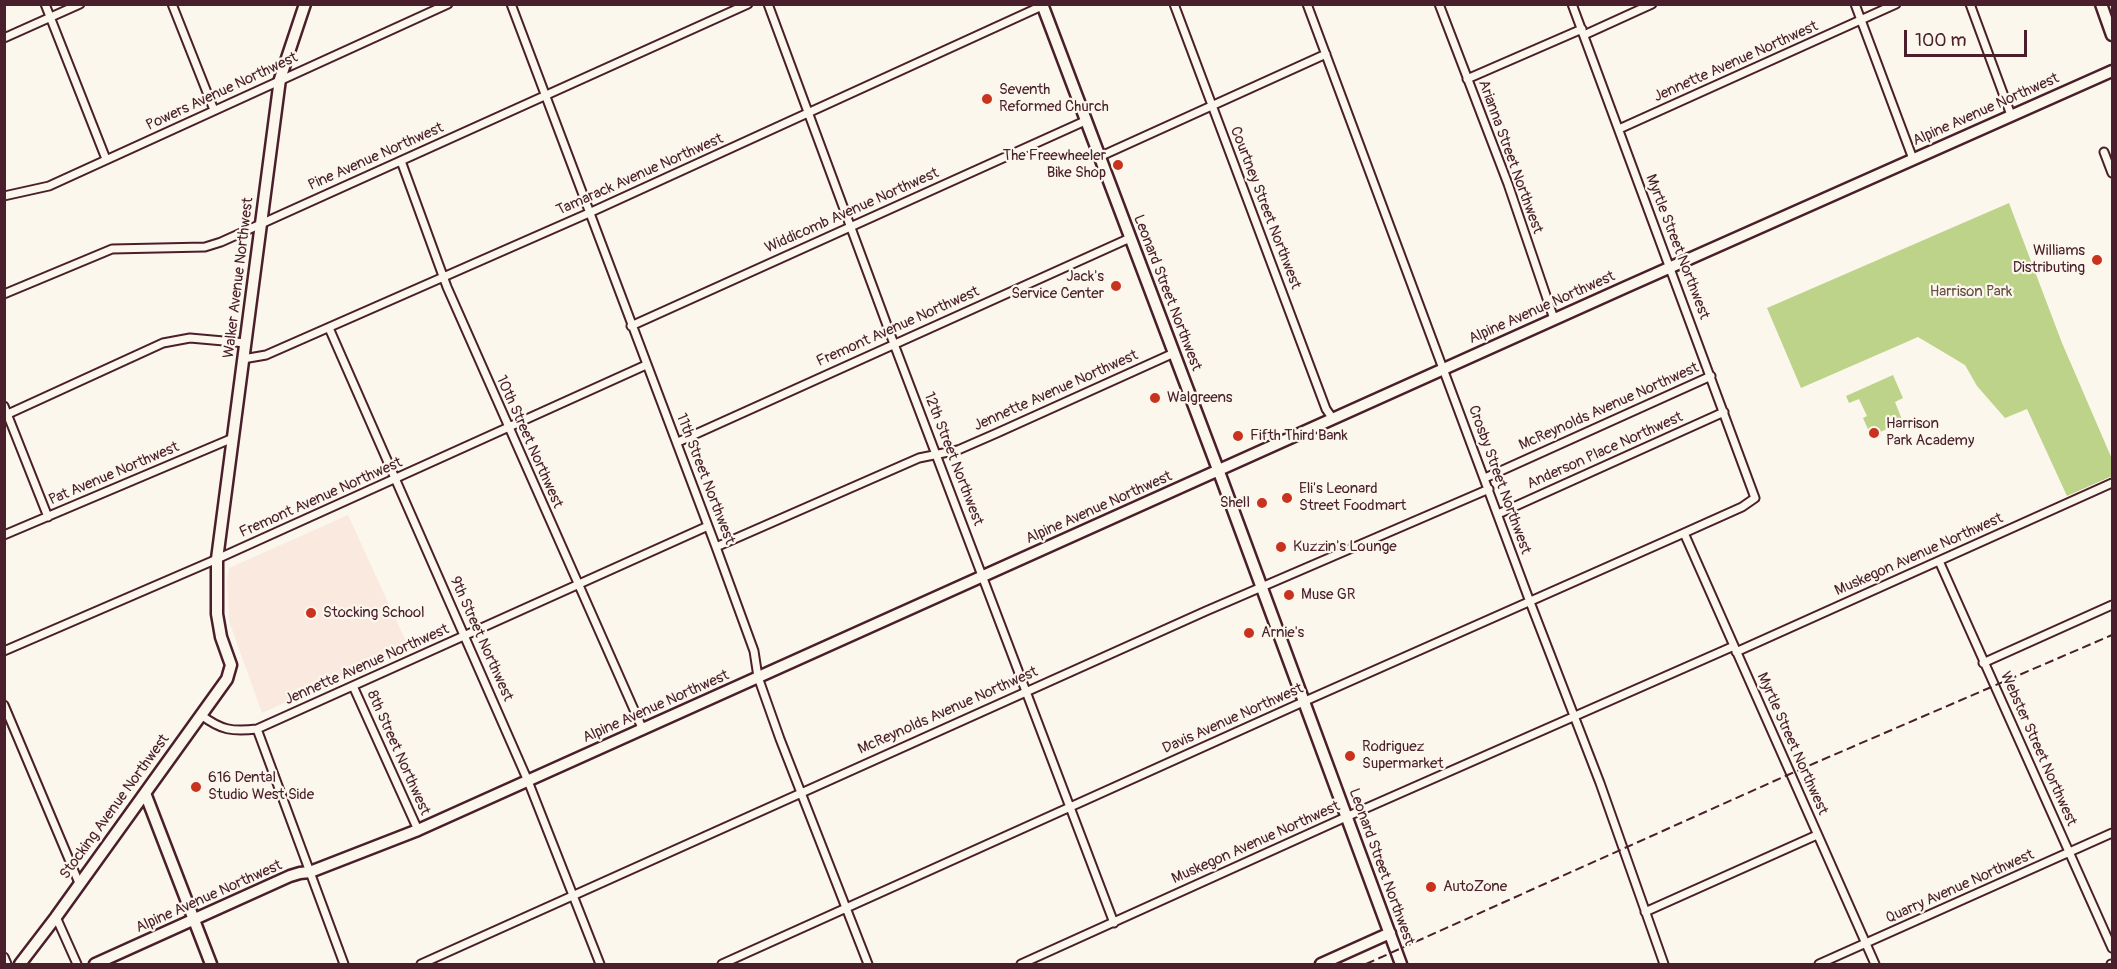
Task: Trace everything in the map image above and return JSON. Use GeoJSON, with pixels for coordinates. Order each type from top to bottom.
{"type":"FeatureCollection","features":[{"type":"Feature","properties":{"kind":"main road","name":"Walker Avenue Northwest"},"geometry":{"type":"LineString","coordinates":[[231,665],[221,637],[217,614],[217,559],[280,79],[305,4]]}},
{"type":"Feature","properties":{"kind":"main road"},"geometry":{"type":"LineString","coordinates":[[2101,4],[2112,35]]}},
{"type":"Feature","properties":{"kind":"main road","name":"Leonard Street Northwest"},"geometry":{"type":"LineString","coordinates":[[1043,5],[1401,964]]}},
{"type":"Feature","properties":{"kind":"main road","name":"Alpine Avenue Northwest"},"geometry":{"type":"LineString","coordinates":[[95,964],[290,876],[310,872],[418,830],[1670,267],[2112,71]]}},
{"type":"Feature","properties":{"kind":"main road","name":"Stocking Avenue Northwest"},"geometry":{"type":"LineString","coordinates":[[20,964],[227,679],[231,665]]}},
{"type":"Feature","properties":{"kind":"main road"},"geometry":{"type":"LineString","coordinates":[[145,793],[211,964]]}},
{"type":"Feature","properties":{"kind":"main road"},"geometry":{"type":"LineString","coordinates":[[1321,964],[1390,933]]}},
{"type":"Feature","properties":{"kind":"street"},"geometry":{"type":"LineString","coordinates":[[45,4],[106,159]]}},
{"type":"Feature","properties":{"kind":"street"},"geometry":{"type":"LineString","coordinates":[[4,38],[80,4]]}},
{"type":"Feature","properties":{"kind":"street"},"geometry":{"type":"LineString","coordinates":[[172,4],[214,110]]}},
{"type":"Feature","properties":{"kind":"street","name":"Powers Avenue Northwest"},"geometry":{"type":"LineString","coordinates":[[4,196],[49,186],[448,4]]}},
{"type":"Feature","properties":{"kind":"street","name":"11th Street Northwest"},"geometry":{"type":"LineString","coordinates":[[511,4],[631,326],[678,442],[754,651],[758,677],[800,793],[868,964]]}},
{"type":"Feature","properties":{"kind":"street","name":"Pine Avenue Northwest"},"geometry":{"type":"LineString","coordinates":[[4,294],[112,249],[140,247],[167,250],[205,247],[261,224],[748,4]]}},
{"type":"Feature","properties":{"kind":"street","name":"12th Street Northwest"},"geometry":{"type":"LineString","coordinates":[[768,4],[894,344],[1114,923]]}},
{"type":"Feature","properties":{"kind":"street","name":"Courtney Street Northwest"},"geometry":{"type":"LineString","coordinates":[[1174,4],[1326,409],[1333,419]]}},
{"type":"Feature","properties":{"kind":"street","name":"Crosby Street Northwest"},"geometry":{"type":"LineString","coordinates":[[1307,4],[1574,716],[1664,964]]}},
{"type":"Feature","properties":{"kind":"street","name":"Arianna Street Northwest"},"geometry":{"type":"LineString","coordinates":[[1439,4],[1508,184],[1554,320]]}},
{"type":"Feature","properties":{"kind":"street","name":"Myrtle Street Northwest"},"geometry":{"type":"LineString","coordinates":[[1572,4],[1755,498]]}},
{"type":"Feature","properties":{"kind":"street"},"geometry":{"type":"LineString","coordinates":[[1467,79],[1652,4]]}},
{"type":"Feature","properties":{"kind":"street"},"geometry":{"type":"LineString","coordinates":[[1855,4],[1913,159]]}},
{"type":"Feature","properties":{"kind":"street","name":"Jennette Avenue Northwest"},"geometry":{"type":"LineString","coordinates":[[1618,129],[1896,4]]}},
{"type":"Feature","properties":{"kind":"street"},"geometry":{"type":"LineString","coordinates":[[1970,4],[2011,115]]}},
{"type":"Feature","properties":{"kind":"street","name":"Tamarack Avenue Northwest"},"geometry":{"type":"LineString","coordinates":[[243,359],[266,355],[589,213],[1043,5]]}},
{"type":"Feature","properties":{"kind":"street"},"geometry":{"type":"LineString","coordinates":[[1099,157],[1326,54]]}},
{"type":"Feature","properties":{"kind":"street","name":"Widdicomb Avenue Northwest"},"geometry":{"type":"LineString","coordinates":[[631,326],[1085,121]]}},
{"type":"Feature","properties":{"kind":"street"},"geometry":{"type":"LineString","coordinates":[[2104,152],[2112,173]]}},
{"type":"Feature","properties":{"kind":"street","name":"10th Street Northwest"},"geometry":{"type":"LineString","coordinates":[[401,161],[443,277],[507,427],[643,729]]}},
{"type":"Feature","properties":{"kind":"street","name":"Fremont Avenue Northwest"},"geometry":{"type":"LineString","coordinates":[[678,442],[1130,238]]}},
{"type":"Feature","properties":{"kind":"street","name":"9th Street Northwest"},"geometry":{"type":"LineString","coordinates":[[328,328],[528,781],[600,964]]}},
{"type":"Feature","properties":{"kind":"street"},"geometry":{"type":"LineString","coordinates":[[8,414],[163,343],[190,338],[246,343]]}},
{"type":"Feature","properties":{"kind":"street","name":"Jennette Avenue Northwest"},"geometry":{"type":"LineString","coordinates":[[716,547],[919,458],[958,450],[1174,353]]}},
{"type":"Feature","properties":{"kind":"street","name":"Fremont Avenue Northwest"},"geometry":{"type":"LineString","coordinates":[[4,651],[217,559],[646,365]]}},
{"type":"Feature","properties":{"kind":"street","name":"McReynolds Avenue Northwest"},"geometry":{"type":"LineString","coordinates":[[1485,478],[1711,376]]}},
{"type":"Feature","properties":{"kind":"street"},"geometry":{"type":"LineString","coordinates":[[4,406],[48,517]]}},
{"type":"Feature","properties":{"kind":"street","name":"Anderson Place Northwest"},"geometry":{"type":"LineString","coordinates":[[1498,514],[1724,412]]}},
{"type":"Feature","properties":{"kind":"street","name":"Pat Avenue Northwest"},"geometry":{"type":"LineString","coordinates":[[4,535],[233,438]]}},
{"type":"Feature","properties":{"kind":"street","name":"Muskegon Avenue Northwest"},"geometry":{"type":"LineString","coordinates":[[1021,964],[1574,716],[1939,561],[2112,483]]}},
{"type":"Feature","properties":{"kind":"street","name":"McReynolds Avenue Northwest"},"geometry":{"type":"LineString","coordinates":[[422,964],[1261,586],[1489,489]]}},
{"type":"Feature","properties":{"kind":"street","name":"Davis Avenue Northwest"},"geometry":{"type":"LineString","coordinates":[[722,964],[1742,507],[1755,498]]}},
{"type":"Feature","properties":{"kind":"street","name":"Jennette Avenue Northwest"},"geometry":{"type":"LineString","coordinates":[[201,715],[220,728],[228,730],[257,729],[708,526]]}},
{"type":"Feature","properties":{"kind":"street","name":"Myrtle Street Northwest"},"geometry":{"type":"LineString","coordinates":[[1684,533],[1875,964]]}},
{"type":"Feature","properties":{"kind":"street","name":"Webster Street Northwest"},"geometry":{"type":"LineString","coordinates":[[1939,561],[2112,948]]}},
{"type":"Feature","properties":{"kind":"street"},"geometry":{"type":"LineString","coordinates":[[1983,663],[2112,605]]}},
{"type":"Feature","properties":{"kind":"street","name":"8th Street Northwest"},"geometry":{"type":"LineString","coordinates":[[353,686],[418,830]]}},
{"type":"Feature","properties":{"kind":"street"},"geometry":{"type":"LineString","coordinates":[[4,705],[79,883]]}},
{"type":"Feature","properties":{"kind":"street"},"geometry":{"type":"LineString","coordinates":[[257,729],[344,964]]}},
{"type":"Feature","properties":{"kind":"street","name":"Quarry Avenue Northwest"},"geometry":{"type":"LineString","coordinates":[[1819,964],[2112,833]]}},
{"type":"Feature","properties":{"kind":"street"},"geometry":{"type":"LineString","coordinates":[[1645,912],[1817,835]]}},
{"type":"Feature","properties":{"kind":"street"},"geometry":{"type":"LineString","coordinates":[[56,917],[77,964]]}},
{"type":"Feature","properties":{"kind":"street"},"geometry":{"type":"LineString","coordinates":[[4,957],[7,964]]}},
{"type":"Feature","properties":{"kind":"shaded area","name":"Stocking School"},"geometry":{"type":"Polygon","coordinates":[[[348,515],[408,646],[262,713],[229,621],[227,582],[229,568],[348,515]]]}},
{"type":"Feature","properties":{"kind":"green space","name":"Harrison Park"},"geometry":{"type":"Polygon","coordinates":[[[2009,203],[2062,343],[2112,459],[2112,476],[2067,496],[2027,409],[2005,418],[1977,386],[1965,365],[1918,337],[1801,388],[1767,308],[2009,203]]]}},
{"type":"Feature","properties":{"kind":"green space"},"geometry":{"type":"Polygon","coordinates":[[[1893,375],[1903,398],[1895,402],[1903,422],[1871,436],[1863,418],[1867,416],[1859,399],[1849,403],[1846,396],[1893,375]]]}},
{"type":"Feature","properties":{"kind":"railway"},"geometry":{"type":"LineString","coordinates":[[1366,964],[1801,769],[2112,635]]}},
{"type":"Feature","properties":{"kind":"place","name":"Seventh Reformed Church"},"geometry":{"type":"Point","coordinates":[987,99]}},
{"type":"Feature","properties":{"kind":"place","name":"The Freewheeler Bike Shop"},"geometry":{"type":"Point","coordinates":[1118,165]}},
{"type":"Feature","properties":{"kind":"place","name":"Williams Distributing"},"geometry":{"type":"Point","coordinates":[2097,260]}},
{"type":"Feature","properties":{"kind":"place","name":"Jack's Service Center"},"geometry":{"type":"Point","coordinates":[1116,286]}},
{"type":"Feature","properties":{"kind":"place","name":"Walgreens"},"geometry":{"type":"Point","coordinates":[1155,398]}},
{"type":"Feature","properties":{"kind":"place","name":"Harrison Park Academy"},"geometry":{"type":"Point","coordinates":[1874,433]}},
{"type":"Feature","properties":{"kind":"place","name":"Fifth Third Bank"},"geometry":{"type":"Point","coordinates":[1238,436]}},
{"type":"Feature","properties":{"kind":"place","name":"Eli's Leonard Street Foodmart"},"geometry":{"type":"Point","coordinates":[1287,498]}},
{"type":"Feature","properties":{"kind":"place","name":"Shell"},"geometry":{"type":"Point","coordinates":[1262,503]}},
{"type":"Feature","properties":{"kind":"place","name":"Kuzzin's Lounge"},"geometry":{"type":"Point","coordinates":[1281,547]}},
{"type":"Feature","properties":{"kind":"place","name":"Muse GR"},"geometry":{"type":"Point","coordinates":[1289,595]}},
{"type":"Feature","properties":{"kind":"place","name":"Stocking School"},"geometry":{"type":"Point","coordinates":[311,613]}},
{"type":"Feature","properties":{"kind":"place","name":"Arnie's"},"geometry":{"type":"Point","coordinates":[1249,633]}},
{"type":"Feature","properties":{"kind":"place","name":"Rodriguez Supermarket"},"geometry":{"type":"Point","coordinates":[1350,756]}},
{"type":"Feature","properties":{"kind":"place","name":"616 Dental Studio West Side"},"geometry":{"type":"Point","coordinates":[196,787]}},
{"type":"Feature","properties":{"kind":"place","name":"AutoZone"},"geometry":{"type":"Point","coordinates":[1431,887]}}]}
